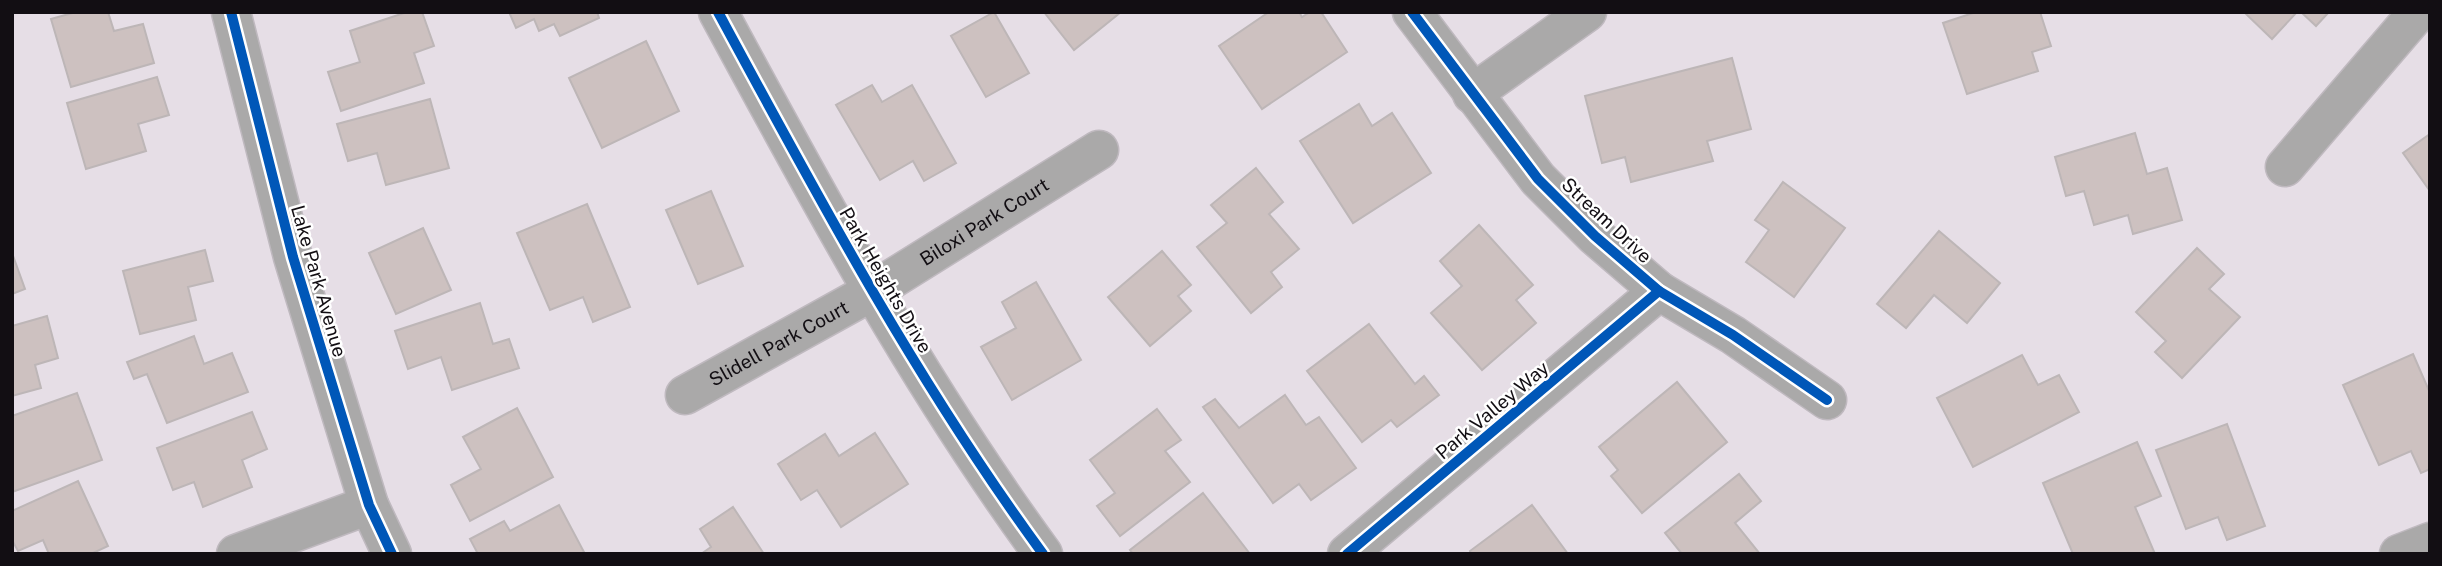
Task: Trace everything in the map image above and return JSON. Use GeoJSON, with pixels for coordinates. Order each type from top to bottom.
{"type":"FeatureCollection","features":[{"type":"Feature","properties":{"kind":"street","name":"Lake Park Avenue"},"geometry":{"type":"LineString","coordinates":[[230,12],[293,257],[369,505],[392,554]]}},
{"type":"Feature","properties":{"kind":"street","name":"Park Heights Drive"},"geometry":{"type":"LineString","coordinates":[[718,12],[871,292],[1000,495],[1043,554]]}},
{"type":"Feature","properties":{"kind":"street","name":"Stream Drive"},"geometry":{"type":"LineString","coordinates":[[1412,12],[1538,179],[1595,236],[1659,291],[1733,335],[1827,400]]}},
{"type":"Feature","properties":{"kind":"street"},"geometry":{"type":"LineString","coordinates":[[1472,94],[1587,12]]}},
{"type":"Feature","properties":{"kind":"street"},"geometry":{"type":"LineString","coordinates":[[2285,166],[2418,12]]}},
{"type":"Feature","properties":{"kind":"street","name":"Biloxi Park Court"},"geometry":{"type":"LineString","coordinates":[[871,292],[1099,150]]}},
{"type":"Feature","properties":{"kind":"street","name":"Park Valley Way"},"geometry":{"type":"LineString","coordinates":[[1347,554],[1659,291]]}},
{"type":"Feature","properties":{"kind":"street","name":"Slidell Park Court"},"geometry":{"type":"LineString","coordinates":[[685,395],[871,292]]}},
{"type":"Feature","properties":{"kind":"street"},"geometry":{"type":"LineString","coordinates":[[236,554],[369,505]]}},
{"type":"Feature","properties":{"kind":"street"},"geometry":{"type":"LineString","coordinates":[[2399,554],[2430,541]]}},
{"type":"Feature","properties":{"kind":"building"},"geometry":{"type":"Polygon","coordinates":[[[76,12],[108,12],[114,31],[143,24],[154,63],[71,87],[51,19],[76,12]]]}},
{"type":"Feature","properties":{"kind":"building"},"geometry":{"type":"Polygon","coordinates":[[[407,12],[422,12],[434,46],[414,53],[424,83],[341,111],[328,72],[360,62],[350,31],[407,12]]]}},
{"type":"Feature","properties":{"kind":"building"},"geometry":{"type":"Polygon","coordinates":[[[509,12],[597,12],[599,18],[560,36],[554,24],[539,31],[534,19],[516,28],[509,12]]]}},
{"type":"Feature","properties":{"kind":"building"},"geometry":{"type":"Polygon","coordinates":[[[994,12],[1029,73],[986,97],[951,36],[994,12]]]}},
{"type":"Feature","properties":{"kind":"building"},"geometry":{"type":"Polygon","coordinates":[[[1044,12],[1121,12],[1074,50],[1044,12]]]}},
{"type":"Feature","properties":{"kind":"building"},"geometry":{"type":"Polygon","coordinates":[[[1269,12],[1299,12],[1302,17],[1310,12],[1321,12],[1347,52],[1262,109],[1219,46],[1269,12]]]}},
{"type":"Feature","properties":{"kind":"building"},"geometry":{"type":"Polygon","coordinates":[[[1976,12],[2040,12],[2051,46],[2032,52],[2038,71],[1967,94],[1943,23],[1976,12]]]}},
{"type":"Feature","properties":{"kind":"building"},"geometry":{"type":"Polygon","coordinates":[[[2244,12],[2297,12],[2272,39],[2244,12]]]}},
{"type":"Feature","properties":{"kind":"building"},"geometry":{"type":"Polygon","coordinates":[[[2301,12],[2329,12],[2316,26],[2301,12]]]}},
{"type":"Feature","properties":{"kind":"building"},"geometry":{"type":"Polygon","coordinates":[[[646,41],[679,111],[602,148],[569,78],[646,41]]]}},
{"type":"Feature","properties":{"kind":"building"},"geometry":{"type":"Polygon","coordinates":[[[1732,58],[1751,129],[1707,141],[1713,161],[1631,182],[1625,157],[1602,163],[1585,96],[1732,58]]]}},
{"type":"Feature","properties":{"kind":"building"},"geometry":{"type":"Polygon","coordinates":[[[157,77],[169,115],[138,124],[146,151],[86,169],[67,103],[157,77]]]}},
{"type":"Feature","properties":{"kind":"building"},"geometry":{"type":"Polygon","coordinates":[[[872,85],[882,102],[912,85],[956,163],[924,181],[913,161],[880,180],[836,105],[872,85]]]}},
{"type":"Feature","properties":{"kind":"building"},"geometry":{"type":"Polygon","coordinates":[[[430,99],[449,168],[386,185],[377,153],[348,161],[337,124],[430,99]]]}},
{"type":"Feature","properties":{"kind":"building"},"geometry":{"type":"Polygon","coordinates":[[[1359,104],[1372,126],[1392,113],[1431,173],[1353,223],[1300,141],[1359,104]]]}},
{"type":"Feature","properties":{"kind":"building"},"geometry":{"type":"Polygon","coordinates":[[[2135,133],[2147,174],[2167,168],[2182,220],[2133,234],[2128,215],[2094,225],[2084,191],[2066,196],[2055,157],[2135,133]]]}},
{"type":"Feature","properties":{"kind":"building"},"geometry":{"type":"Polygon","coordinates":[[[2430,134],[2430,191],[2403,153],[2430,134]]]}},
{"type":"Feature","properties":{"kind":"building"},"geometry":{"type":"Polygon","coordinates":[[[1256,168],[1283,202],[1269,214],[1299,249],[1271,272],[1282,287],[1251,313],[1197,247],[1227,223],[1211,205],[1256,168]]]}},
{"type":"Feature","properties":{"kind":"building"},"geometry":{"type":"Polygon","coordinates":[[[1783,182],[1845,228],[1794,297],[1746,262],[1769,230],[1755,220],[1783,182]]]}},
{"type":"Feature","properties":{"kind":"building"},"geometry":{"type":"Polygon","coordinates":[[[711,191],[743,266],[698,284],[666,210],[711,191]]]}},
{"type":"Feature","properties":{"kind":"building"},"geometry":{"type":"Polygon","coordinates":[[[587,204],[630,307],[593,322],[583,297],[550,310],[517,233],[587,204]]]}},
{"type":"Feature","properties":{"kind":"building"},"geometry":{"type":"Polygon","coordinates":[[[1479,225],[1533,285],[1516,300],[1536,323],[1482,370],[1431,313],[1462,286],[1440,261],[1479,225]]]}},
{"type":"Feature","properties":{"kind":"building"},"geometry":{"type":"Polygon","coordinates":[[[423,228],[451,290],[396,314],[369,253],[423,228]]]}},
{"type":"Feature","properties":{"kind":"building"},"geometry":{"type":"Polygon","coordinates":[[[1939,231],[2000,283],[1967,323],[1934,295],[1906,328],[1877,304],[1939,231]]]}},
{"type":"Feature","properties":{"kind":"building"},"geometry":{"type":"Polygon","coordinates":[[[2197,248],[2224,274],[2209,289],[2240,317],[2182,378],[2155,352],[2166,341],[2136,312],[2197,248]]]}},
{"type":"Feature","properties":{"kind":"building"},"geometry":{"type":"Polygon","coordinates":[[[205,250],[213,281],[188,287],[196,320],[140,334],[123,271],[205,250]]]}},
{"type":"Feature","properties":{"kind":"building"},"geometry":{"type":"Polygon","coordinates":[[[1162,251],[1191,285],[1178,296],[1191,311],[1150,346],[1108,297],[1162,251]]]}},
{"type":"Feature","properties":{"kind":"building"},"geometry":{"type":"Polygon","coordinates":[[[12,253],[25,289],[12,294],[12,253]]]}},
{"type":"Feature","properties":{"kind":"building"},"geometry":{"type":"Polygon","coordinates":[[[1036,282],[1081,360],[1012,400],[981,347],[1016,328],[1002,302],[1036,282]]]}},
{"type":"Feature","properties":{"kind":"building"},"geometry":{"type":"Polygon","coordinates":[[[480,303],[493,344],[509,339],[519,368],[452,390],[441,357],[408,369],[395,331],[480,303]]]}},
{"type":"Feature","properties":{"kind":"building"},"geometry":{"type":"Polygon","coordinates":[[[47,316],[58,358],[35,365],[41,388],[12,396],[12,326],[47,316]]]}},
{"type":"Feature","properties":{"kind":"building"},"geometry":{"type":"Polygon","coordinates":[[[1369,324],[1415,384],[1424,376],[1439,395],[1397,427],[1391,420],[1362,442],[1307,371],[1369,324]]]}},
{"type":"Feature","properties":{"kind":"building"},"geometry":{"type":"Polygon","coordinates":[[[194,336],[204,364],[232,353],[248,392],[167,423],[147,374],[134,379],[127,362],[194,336]]]}},
{"type":"Feature","properties":{"kind":"building"},"geometry":{"type":"Polygon","coordinates":[[[2413,354],[2430,393],[2430,469],[2421,473],[2411,451],[2379,465],[2343,385],[2413,354]]]}},
{"type":"Feature","properties":{"kind":"building"},"geometry":{"type":"Polygon","coordinates":[[[2022,355],[2038,385],[2059,375],[2079,412],[1973,467],[1937,398],[2022,355]]]}},
{"type":"Feature","properties":{"kind":"building"},"geometry":{"type":"Polygon","coordinates":[[[1677,382],[1727,442],[1642,513],[1611,476],[1618,470],[1599,447],[1677,382]]]}},
{"type":"Feature","properties":{"kind":"building"},"geometry":{"type":"Polygon","coordinates":[[[77,393],[102,460],[12,492],[12,416],[77,393]]]}},
{"type":"Feature","properties":{"kind":"building"},"geometry":{"type":"Polygon","coordinates":[[[1285,395],[1306,425],[1319,417],[1356,468],[1311,500],[1299,484],[1273,503],[1203,407],[1215,399],[1239,428],[1285,395]]]}},
{"type":"Feature","properties":{"kind":"building"},"geometry":{"type":"Polygon","coordinates":[[[517,408],[553,477],[470,521],[451,485],[481,469],[463,437],[517,408]]]}},
{"type":"Feature","properties":{"kind":"building"},"geometry":{"type":"Polygon","coordinates":[[[1157,409],[1181,440],[1165,451],[1190,482],[1120,536],[1097,506],[1115,493],[1090,460],[1157,409]]]}},
{"type":"Feature","properties":{"kind":"building"},"geometry":{"type":"Polygon","coordinates":[[[252,412],[267,449],[242,460],[252,487],[203,507],[194,482],[173,490],[157,448],[252,412]]]}},
{"type":"Feature","properties":{"kind":"building"},"geometry":{"type":"Polygon","coordinates":[[[2227,424],[2265,526],[2227,540],[2218,517],[2186,529],[2156,450],[2227,424]]]}},
{"type":"Feature","properties":{"kind":"building"},"geometry":{"type":"Polygon","coordinates":[[[875,433],[908,484],[841,527],[817,490],[801,500],[778,464],[825,434],[839,456],[875,433]]]}},
{"type":"Feature","properties":{"kind":"building"},"geometry":{"type":"Polygon","coordinates":[[[2137,442],[2161,496],[2135,507],[2155,554],[2073,554],[2043,483],[2137,442]]]}},
{"type":"Feature","properties":{"kind":"building"},"geometry":{"type":"Polygon","coordinates":[[[1739,474],[1761,501],[1735,523],[1760,554],[1682,554],[1665,533],[1739,474]]]}},
{"type":"Feature","properties":{"kind":"building"},"geometry":{"type":"Polygon","coordinates":[[[78,481],[108,546],[91,554],[49,554],[43,540],[18,551],[12,540],[12,511],[78,481]]]}},
{"type":"Feature","properties":{"kind":"building"},"geometry":{"type":"Polygon","coordinates":[[[1203,493],[1250,554],[1133,554],[1130,550],[1203,493]]]}},
{"type":"Feature","properties":{"kind":"building"},"geometry":{"type":"Polygon","coordinates":[[[559,505],[585,554],[478,554],[470,539],[504,521],[510,531],[559,505]]]}},
{"type":"Feature","properties":{"kind":"building"},"geometry":{"type":"Polygon","coordinates":[[[1532,505],[1568,554],[1471,554],[1470,551],[1532,505]]]}},
{"type":"Feature","properties":{"kind":"building"},"geometry":{"type":"Polygon","coordinates":[[[733,507],[764,554],[701,554],[711,547],[700,529],[733,507]]]}},
{"type":"Feature","properties":{"kind":"cycle path"},"geometry":{"type":"LineString","coordinates":[[231,12],[293,257],[369,505],[392,554]]}},
{"type":"Feature","properties":{"kind":"cycle path"},"geometry":{"type":"LineString","coordinates":[[718,12],[832,220],[911,356],[953,423],[1043,554]]}},
{"type":"Feature","properties":{"kind":"cycle path"},"geometry":{"type":"LineString","coordinates":[[1412,12],[1538,179],[1595,236],[1659,291],[1733,335],[1827,400]]}},
{"type":"Feature","properties":{"kind":"cycle path"},"geometry":{"type":"LineString","coordinates":[[1347,554],[1659,291]]}}]}
